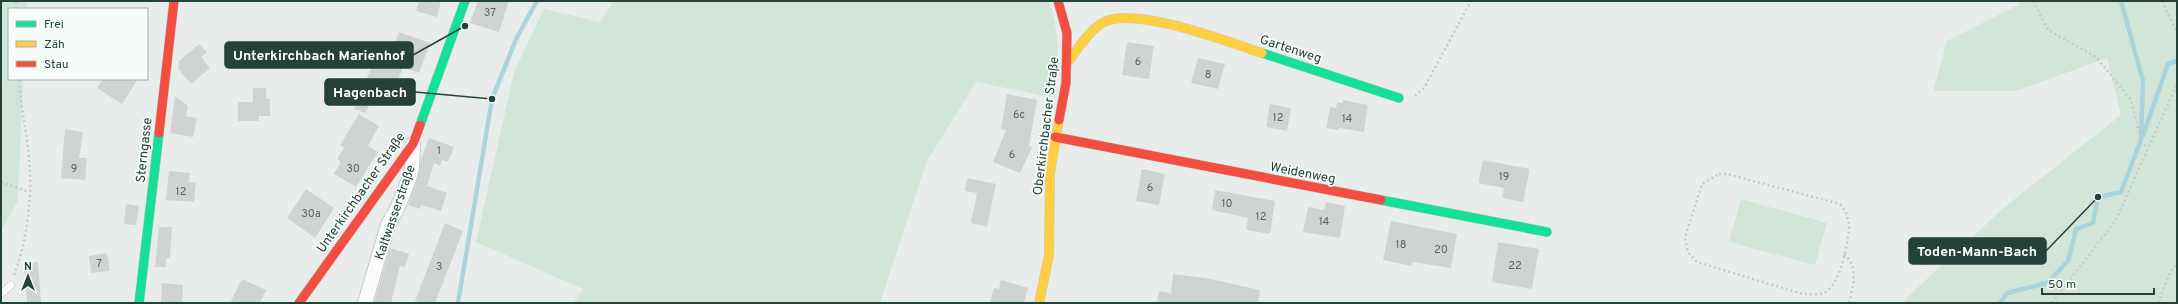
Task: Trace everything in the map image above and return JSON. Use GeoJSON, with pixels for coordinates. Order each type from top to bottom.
{"type":"FeatureCollection","features":[{"type":"Feature","properties":{"kind":"street","name":"Sterngasse"},"geometry":{"type":"LineString","coordinates":[[140,303],[174,1]]}},
{"type":"Feature","properties":{"kind":"street","name":"Unterkirchbacher Straße"},"geometry":{"type":"LineString","coordinates":[[299,303],[413,144],[465,1]]}},
{"type":"Feature","properties":{"kind":"street","name":"Oberkirchbacher Straße"},"geometry":{"type":"LineString","coordinates":[[1039,303],[1046,276],[1049,255],[1049,204],[1055,137],[1066,83],[1067,33],[1058,1]]}},
{"type":"Feature","properties":{"kind":"street","name":"Gartenweg"},"geometry":{"type":"LineString","coordinates":[[1067,63],[1098,26],[1113,19],[1138,19],[1164,23],[1262,52],[1399,98]]}},
{"type":"Feature","properties":{"kind":"street","name":"Weidenweg"},"geometry":{"type":"LineString","coordinates":[[1055,137],[1547,232]]}},
{"type":"Feature","properties":{"kind":"street","name":"Kaltwasserstraße"},"geometry":{"type":"LineString","coordinates":[[365,303],[388,225],[397,209],[409,179],[412,168],[413,144]]}},
{"type":"Feature","properties":{"kind":"lane"},"geometry":{"type":"LineString","coordinates":[[1,294],[10,285]]}},
{"type":"Feature","properties":{"kind":"path"},"geometry":{"type":"LineString","coordinates":[[1399,98],[1415,96],[1424,88],[1471,1]]}},
{"type":"Feature","properties":{"kind":"path"},"geometry":{"type":"LineString","coordinates":[[2033,1],[2048,30],[2096,57],[2130,100],[2141,140],[2147,149]]}},
{"type":"Feature","properties":{"kind":"path"},"geometry":{"type":"LineString","coordinates":[[2162,1],[2177,33]]}},
{"type":"Feature","properties":{"kind":"path"},"geometry":{"type":"LineString","coordinates":[[10,285],[22,255],[29,192],[29,159],[18,80]]}},
{"type":"Feature","properties":{"kind":"path"},"geometry":{"type":"LineString","coordinates":[[2052,303],[2116,220],[2177,84]]}},
{"type":"Feature","properties":{"kind":"path"},"geometry":{"type":"LineString","coordinates":[[1719,174],[1727,174],[1840,204],[1847,213],[1850,224],[1844,254],[1835,282],[1827,292],[1803,294],[1697,262],[1688,252],[1685,238],[1702,184],[1719,174]]}},
{"type":"Feature","properties":{"kind":"path"},"geometry":{"type":"LineString","coordinates":[[1,182],[29,192]]}},
{"type":"Feature","properties":{"kind":"path"},"geometry":{"type":"LineString","coordinates":[[1844,254],[1851,260],[1854,280],[1849,303]]}},
{"type":"Feature","properties":{"kind":"path"},"geometry":{"type":"LineString","coordinates":[[2158,303],[2170,273],[2177,263]]}},
{"type":"Feature","properties":{"kind":"green space"},"geometry":{"type":"Polygon","coordinates":[[[1,1],[26,1],[26,8],[8,8],[8,80],[23,80],[18,201],[1,230],[1,1]]]}},
{"type":"Feature","properties":{"kind":"green space"},"geometry":{"type":"Polygon","coordinates":[[[614,1],[1049,1],[1053,13],[1058,49],[1055,98],[976,82],[927,161],[880,303],[573,303],[583,289],[476,242],[514,72],[544,9],[600,22],[614,1]]]}},
{"type":"Feature","properties":{"kind":"green space"},"geometry":{"type":"Polygon","coordinates":[[[2020,1],[2177,1],[2177,303],[1901,303],[2007,205],[2121,115],[2107,58],[2016,91],[1933,91],[1947,41],[2018,5],[2020,1]]]}},
{"type":"Feature","properties":{"kind":"green space"},"geometry":{"type":"Polygon","coordinates":[[[1741,199],[1827,223],[1815,265],[1729,242],[1741,199]]]}},
{"type":"Feature","properties":{"kind":"building"},"geometry":{"type":"Polygon","coordinates":[[[419,1],[441,1],[437,17],[416,11],[419,1]]]}},
{"type":"Feature","properties":{"kind":"building"},"geometry":{"type":"Polygon","coordinates":[[[478,1],[509,1],[499,32],[470,23],[478,1]]]}},
{"type":"Feature","properties":{"kind":"building"},"geometry":{"type":"Polygon","coordinates":[[[399,32],[430,43],[419,73],[403,67],[395,87],[379,81],[366,113],[354,109],[374,61],[387,67],[399,32]]]}},
{"type":"Feature","properties":{"kind":"building"},"geometry":{"type":"Polygon","coordinates":[[[1127,42],[1154,46],[1149,79],[1122,75],[1127,42]]]}},
{"type":"Feature","properties":{"kind":"building"},"geometry":{"type":"Polygon","coordinates":[[[199,44],[207,52],[201,57],[210,68],[191,84],[178,69],[179,61],[199,44]]]}},
{"type":"Feature","properties":{"kind":"building"},"geometry":{"type":"Polygon","coordinates":[[[1198,58],[1225,64],[1218,89],[1191,83],[1198,58]]]}},
{"type":"Feature","properties":{"kind":"building"},"geometry":{"type":"Polygon","coordinates":[[[102,80],[137,80],[122,104],[97,88],[102,80]]]}},
{"type":"Feature","properties":{"kind":"building"},"geometry":{"type":"Polygon","coordinates":[[[253,88],[266,88],[266,99],[270,99],[270,116],[259,116],[259,121],[238,121],[238,102],[253,102],[253,88]]]}},
{"type":"Feature","properties":{"kind":"building"},"geometry":{"type":"Polygon","coordinates":[[[1007,94],[1037,100],[1029,146],[1032,147],[1020,173],[993,162],[1006,130],[1001,129],[1007,94]]]}},
{"type":"Feature","properties":{"kind":"building"},"geometry":{"type":"Polygon","coordinates":[[[175,96],[188,106],[186,116],[197,118],[193,137],[170,133],[175,96]]]}},
{"type":"Feature","properties":{"kind":"building"},"geometry":{"type":"Polygon","coordinates":[[[1343,100],[1368,105],[1364,132],[1339,128],[1339,130],[1326,128],[1330,107],[1336,108],[1337,102],[1343,103],[1343,100]]]}},
{"type":"Feature","properties":{"kind":"building"},"geometry":{"type":"Polygon","coordinates":[[[1270,104],[1291,108],[1287,131],[1266,127],[1270,104]]]}},
{"type":"Feature","properties":{"kind":"building"},"geometry":{"type":"Polygon","coordinates":[[[359,114],[379,126],[368,146],[378,152],[356,187],[334,174],[341,162],[337,159],[344,148],[340,145],[359,114]]]}},
{"type":"Feature","properties":{"kind":"building"},"geometry":{"type":"Polygon","coordinates":[[[65,129],[83,132],[79,158],[87,158],[85,180],[61,178],[65,129]]]}},
{"type":"Feature","properties":{"kind":"building"},"geometry":{"type":"Polygon","coordinates":[[[429,138],[454,147],[448,162],[442,160],[440,166],[434,163],[427,186],[447,193],[441,211],[421,205],[420,209],[408,205],[417,181],[421,160],[429,138]]]}},
{"type":"Feature","properties":{"kind":"building"},"geometry":{"type":"Polygon","coordinates":[[[1483,160],[1530,169],[1523,202],[1502,198],[1504,188],[1478,183],[1483,160]]]}},
{"type":"Feature","properties":{"kind":"building"},"geometry":{"type":"Polygon","coordinates":[[[1142,169],[1165,174],[1159,205],[1136,201],[1142,169]]]}},
{"type":"Feature","properties":{"kind":"building"},"geometry":{"type":"Polygon","coordinates":[[[169,171],[190,173],[189,182],[196,183],[194,202],[166,200],[169,171]]]}},
{"type":"Feature","properties":{"kind":"building"},"geometry":{"type":"Polygon","coordinates":[[[967,178],[996,184],[987,227],[971,223],[977,193],[965,191],[967,178]]]}},
{"type":"Feature","properties":{"kind":"building"},"geometry":{"type":"Polygon","coordinates":[[[306,189],[334,208],[315,238],[287,218],[306,189]]]}},
{"type":"Feature","properties":{"kind":"building"},"geometry":{"type":"Polygon","coordinates":[[[1215,190],[1275,201],[1270,234],[1246,230],[1248,218],[1212,210],[1215,190]]]}},
{"type":"Feature","properties":{"kind":"building"},"geometry":{"type":"Polygon","coordinates":[[[1326,202],[1345,206],[1340,238],[1303,232],[1308,207],[1324,210],[1326,202]]]}},
{"type":"Feature","properties":{"kind":"building"},"geometry":{"type":"Polygon","coordinates":[[[126,204],[139,206],[136,225],[124,224],[126,204]]]}},
{"type":"Feature","properties":{"kind":"building"},"geometry":{"type":"Polygon","coordinates":[[[1391,221],[1457,234],[1451,268],[1413,262],[1412,266],[1383,260],[1391,221]]]}},
{"type":"Feature","properties":{"kind":"building"},"geometry":{"type":"Polygon","coordinates":[[[445,223],[463,231],[435,303],[421,303],[415,301],[445,223]]]}},
{"type":"Feature","properties":{"kind":"building"},"geometry":{"type":"Polygon","coordinates":[[[159,227],[172,227],[170,258],[166,258],[166,267],[155,267],[159,227]]]}},
{"type":"Feature","properties":{"kind":"building"},"geometry":{"type":"Polygon","coordinates":[[[1498,242],[1539,249],[1532,289],[1492,282],[1498,242]]]}},
{"type":"Feature","properties":{"kind":"building"},"geometry":{"type":"Polygon","coordinates":[[[390,248],[409,254],[405,267],[400,266],[391,303],[374,303],[390,248]]]}},
{"type":"Feature","properties":{"kind":"building"},"geometry":{"type":"Polygon","coordinates":[[[107,253],[110,271],[91,273],[89,256],[107,253]]]}},
{"type":"Feature","properties":{"kind":"building"},"geometry":{"type":"Polygon","coordinates":[[[38,262],[41,303],[27,303],[24,263],[38,262]]]}},
{"type":"Feature","properties":{"kind":"building"},"geometry":{"type":"Polygon","coordinates":[[[1173,274],[1206,278],[1260,290],[1258,303],[1157,303],[1159,291],[1171,293],[1173,274]]]}},
{"type":"Feature","properties":{"kind":"building"},"geometry":{"type":"Polygon","coordinates":[[[242,279],[266,290],[260,303],[230,303],[242,279]]]}},
{"type":"Feature","properties":{"kind":"building"},"geometry":{"type":"Polygon","coordinates":[[[1001,280],[1028,288],[1024,303],[990,303],[994,288],[999,289],[1001,280]]]}},
{"type":"Feature","properties":{"kind":"building"},"geometry":{"type":"Polygon","coordinates":[[[162,283],[183,285],[182,303],[161,303],[162,283]]]}},
{"type":"Feature","properties":{"kind":"waterway"},"geometry":{"type":"LineString","coordinates":[[458,303],[492,99],[517,37],[537,1]]}},
{"type":"Feature","properties":{"kind":"waterway"},"geometry":{"type":"LineString","coordinates":[[2000,303],[2007,293],[2047,283],[2068,261],[2076,229],[2093,223],[2098,197],[2121,192],[2141,140],[2143,81],[2121,1]]}},
{"type":"Feature","properties":{"kind":"waterway"},"geometry":{"type":"LineString","coordinates":[[2143,135],[2168,64],[2177,61]]}},
{"type":"Feature","properties":{"kind":"traffic: fast"},"geometry":{"type":"LineString","coordinates":[[420,125],[465,1]]}},
{"type":"Feature","properties":{"kind":"traffic: fast"},"geometry":{"type":"LineString","coordinates":[[1262,53],[1399,98]]}},
{"type":"Feature","properties":{"kind":"traffic: fast"},"geometry":{"type":"LineString","coordinates":[[139,303],[159,133]]}},
{"type":"Feature","properties":{"kind":"traffic: fast"},"geometry":{"type":"LineString","coordinates":[[1381,200],[1547,232]]}},
{"type":"Feature","properties":{"kind":"traffic: slow"},"geometry":{"type":"LineString","coordinates":[[1067,63],[1093,30],[1104,22],[1118,18],[1159,22],[1182,27],[1262,53]]}},
{"type":"Feature","properties":{"kind":"traffic: slow"},"geometry":{"type":"LineString","coordinates":[[1039,303],[1049,255],[1050,173],[1059,120]]}},
{"type":"Feature","properties":{"kind":"traffic: jam"},"geometry":{"type":"LineString","coordinates":[[159,133],[174,1]]}},
{"type":"Feature","properties":{"kind":"traffic: jam"},"geometry":{"type":"LineString","coordinates":[[1058,1],[1067,33],[1066,83],[1059,120]]}},
{"type":"Feature","properties":{"kind":"traffic: jam"},"geometry":{"type":"LineString","coordinates":[[299,303],[413,144],[420,125]]}},
{"type":"Feature","properties":{"kind":"traffic: jam"},"geometry":{"type":"LineString","coordinates":[[1055,137],[1381,200]]}},
{"type":"Feature","properties":{"kind":"place","name":"Unterkirchbach Marienhof"},"geometry":{"type":"Point","coordinates":[465,26]}},
{"type":"Feature","properties":{"kind":"place","name":"Hagenbach"},"geometry":{"type":"Point","coordinates":[492,99]}},
{"type":"Feature","properties":{"kind":"place","name":"Toden-Mann-Bach"},"geometry":{"type":"Point","coordinates":[2098,197]}}]}
